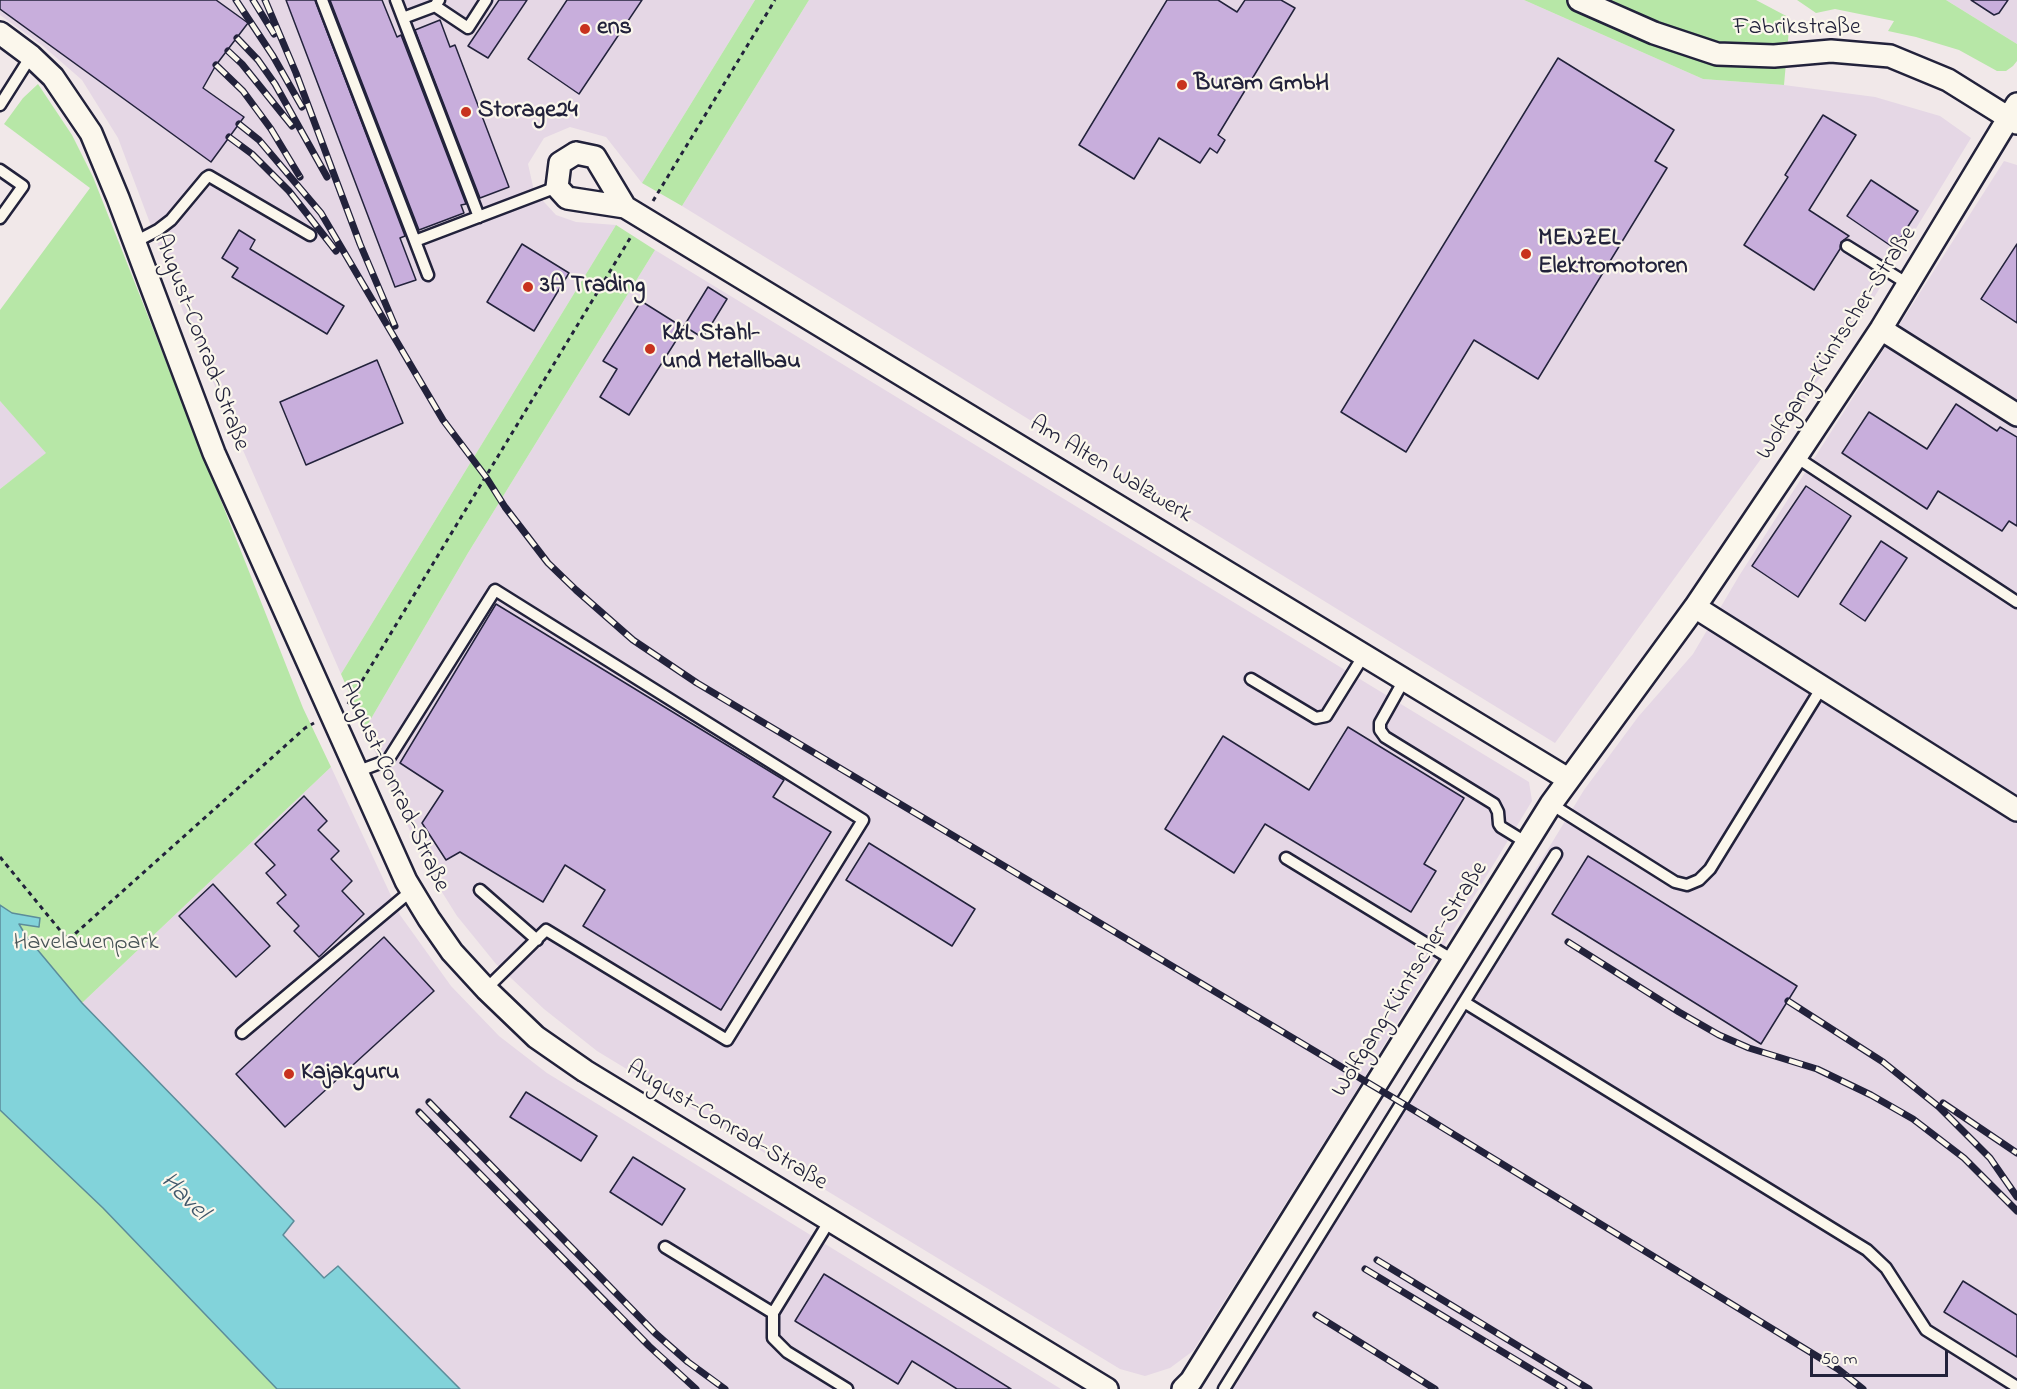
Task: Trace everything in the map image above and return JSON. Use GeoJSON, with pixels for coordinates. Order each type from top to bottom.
{"type":"FeatureCollection","features":[{"type":"Feature","properties":{"kind":"street","name":"Fabrikstraße"},"geometry":{"type":"LineString","coordinates":[[1579,0],[1654,33],[1717,54],[1774,56],[1832,51],[1890,56],[1948,80],[2014,115]]}},
{"type":"Feature","properties":{"kind":"street","name":"August-Conrad-Straße"},"geometry":{"type":"LineString","coordinates":[[0,33],[31,56],[53,77],[91,134],[135,242],[214,453],[411,891],[452,952],[486,989],[536,1037],[556,1051],[1107,1389]]}},
{"type":"Feature","properties":{"kind":"street","name":"Wolfgang-Küntscher-Straße"},"geometry":{"type":"LineString","coordinates":[[1183,1389],[1551,804],[1695,607],[1796,457],[1881,328],[2014,115]]}},
{"type":"Feature","properties":{"kind":"street","name":"Am Alten Walzwerk"},"geometry":{"type":"LineString","coordinates":[[634,212],[595,157],[576,153],[560,164],[557,187],[567,198],[634,212],[1568,779]]}},
{"type":"Feature","properties":{"kind":"street"},"geometry":{"type":"LineString","coordinates":[[1881,328],[2017,415]]}},
{"type":"Feature","properties":{"kind":"street"},"geometry":{"type":"LineString","coordinates":[[1695,607],[2017,810]]}},
{"type":"Feature","properties":{"kind":"lane"},"geometry":{"type":"LineString","coordinates":[[322,0],[428,275]]}},
{"type":"Feature","properties":{"kind":"lane"},"geometry":{"type":"LineString","coordinates":[[396,0],[479,217]]}},
{"type":"Feature","properties":{"kind":"lane"},"geometry":{"type":"LineString","coordinates":[[403,18],[437,3],[468,28],[486,0]]}},
{"type":"Feature","properties":{"kind":"lane"},"geometry":{"type":"LineString","coordinates":[[0,105],[31,56]]}},
{"type":"Feature","properties":{"kind":"lane"},"geometry":{"type":"LineString","coordinates":[[0,170],[23,186],[0,218]]}},
{"type":"Feature","properties":{"kind":"lane"},"geometry":{"type":"LineString","coordinates":[[135,242],[171,220],[209,176],[310,236]]}},
{"type":"Feature","properties":{"kind":"lane"},"geometry":{"type":"LineString","coordinates":[[416,242],[557,187]]}},
{"type":"Feature","properties":{"kind":"lane"},"geometry":{"type":"LineString","coordinates":[[1847,246],[1908,284]]}},
{"type":"Feature","properties":{"kind":"lane"},"geometry":{"type":"LineString","coordinates":[[1796,457],[2017,602]]}},
{"type":"Feature","properties":{"kind":"lane"},"geometry":{"type":"LineString","coordinates":[[356,772],[388,760],[495,590],[863,820],[727,1040],[546,930],[486,989]]}},
{"type":"Feature","properties":{"kind":"lane"},"geometry":{"type":"LineString","coordinates":[[1251,679],[1316,718],[1326,716],[1364,656]]}},
{"type":"Feature","properties":{"kind":"lane"},"geometry":{"type":"LineString","coordinates":[[1404,680],[1380,723],[1380,730],[1385,737],[1494,804],[1501,827],[1527,843]]}},
{"type":"Feature","properties":{"kind":"lane"},"geometry":{"type":"LineString","coordinates":[[1551,804],[1674,882],[1687,885],[1699,880],[1710,869],[1822,687]]}},
{"type":"Feature","properties":{"kind":"lane"},"geometry":{"type":"LineString","coordinates":[[1224,1389],[1556,854]]}},
{"type":"Feature","properties":{"kind":"lane"},"geometry":{"type":"LineString","coordinates":[[1286,858],[1453,960]]}},
{"type":"Feature","properties":{"kind":"lane"},"geometry":{"type":"LineString","coordinates":[[480,890],[537,940]]}},
{"type":"Feature","properties":{"kind":"lane"},"geometry":{"type":"LineString","coordinates":[[242,1033],[411,891]]}},
{"type":"Feature","properties":{"kind":"lane"},"geometry":{"type":"LineString","coordinates":[[1464,1002],[1867,1250],[1886,1268],[1926,1330],[2017,1387]]}},
{"type":"Feature","properties":{"kind":"lane"},"geometry":{"type":"LineString","coordinates":[[830,1220],[772,1313],[773,1338],[787,1352],[847,1389]]}},
{"type":"Feature","properties":{"kind":"lane"},"geometry":{"type":"LineString","coordinates":[[665,1247],[772,1313]]}},
{"type":"Feature","properties":{"kind":"path"},"geometry":{"type":"LineString","coordinates":[[0,857],[68,940],[305,728],[344,709],[634,212],[775,0]]}},
{"type":"Feature","properties":{"kind":"shaded area"},"geometry":{"type":"Polygon","coordinates":[[[0,0],[755,0],[642,183],[606,137],[570,127],[544,138],[528,164],[534,191],[556,215],[576,222],[616,225],[341,674],[189,327],[118,138],[82,80],[43,46],[0,15],[0,0]]]}},
{"type":"Feature","properties":{"kind":"shaded area"},"geometry":{"type":"Polygon","coordinates":[[[809,0],[1524,0],[1703,79],[1784,85],[1875,97],[1940,116],[1971,138],[1853,332],[1555,743],[682,206],[809,0]]]}},
{"type":"Feature","properties":{"kind":"shaded area"},"geometry":{"type":"Polygon","coordinates":[[[1946,0],[2017,0],[2017,44],[1946,0]]]}},
{"type":"Feature","properties":{"kind":"shaded area"},"geometry":{"type":"Polygon","coordinates":[[[2004,161],[2017,165],[2017,1389],[1219,1389],[1584,790],[1638,717],[1693,654],[1739,576],[2004,161]]]}},
{"type":"Feature","properties":{"kind":"shaded area"},"geometry":{"type":"Polygon","coordinates":[[[655,250],[1529,782],[1532,801],[1356,1091],[1193,1351],[1170,1368],[1145,1376],[1120,1369],[597,1051],[544,1009],[496,964],[457,916],[425,865],[365,729],[468,553],[655,250]]]}},
{"type":"Feature","properties":{"kind":"shaded area"},"geometry":{"type":"Polygon","coordinates":[[[0,401],[47,453],[0,489],[0,401]]]}},
{"type":"Feature","properties":{"kind":"shaded area"},"geometry":{"type":"Polygon","coordinates":[[[331,767],[400,915],[451,986],[499,1036],[547,1073],[1061,1389],[460,1389],[339,1266],[324,1278],[282,1235],[294,1221],[82,1003],[331,767]]]}},
{"type":"Feature","properties":{"kind":"green space"},"geometry":{"type":"Polygon","coordinates":[[[755,0],[809,0],[682,206],[642,183],[755,0]]]}},
{"type":"Feature","properties":{"kind":"green space"},"geometry":{"type":"Polygon","coordinates":[[[1524,0],[1756,0],[1790,18],[1784,85],[1703,79],[1524,0]]]}},
{"type":"Feature","properties":{"kind":"green space"},"geometry":{"type":"Polygon","coordinates":[[[1797,0],[1946,0],[2017,44],[2017,61],[2006,71],[1997,71],[1959,50],[1888,31],[1894,21],[1835,9],[1816,13],[1797,0]]]}},
{"type":"Feature","properties":{"kind":"green space","name":"Havelauenpark"},"geometry":{"type":"Polygon","coordinates":[[[38,84],[72,135],[93,177],[303,708],[331,767],[82,1003],[26,936],[19,924],[40,918],[11,913],[0,905],[0,489],[46,453],[0,401],[0,310],[90,188],[4,124],[23,98],[38,84]]]}},
{"type":"Feature","properties":{"kind":"green space"},"geometry":{"type":"Polygon","coordinates":[[[616,225],[655,250],[468,553],[365,729],[341,674],[616,225]]]}},
{"type":"Feature","properties":{"kind":"green space"},"geometry":{"type":"Polygon","coordinates":[[[0,1110],[103,1208],[277,1389],[0,1389],[0,1110]]]}},
{"type":"Feature","properties":{"kind":"water","name":"Havel"},"geometry":{"type":"Polygon","coordinates":[[[0,905],[12,913],[40,918],[39,927],[19,924],[26,936],[82,1003],[294,1221],[283,1235],[324,1278],[338,1266],[460,1389],[277,1389],[103,1208],[0,1110],[0,905]]]}},
{"type":"Feature","properties":{"kind":"building"},"geometry":{"type":"Polygon","coordinates":[[[0,0],[216,0],[248,23],[216,65],[203,88],[244,117],[211,162],[0,9],[0,0]]]}},
{"type":"Feature","properties":{"kind":"building"},"geometry":{"type":"Polygon","coordinates":[[[286,0],[315,0],[405,236],[400,238],[416,280],[395,287],[286,0]]]}},
{"type":"Feature","properties":{"kind":"building"},"geometry":{"type":"Polygon","coordinates":[[[330,0],[382,0],[397,37],[401,35],[466,204],[461,205],[464,213],[419,230],[330,0]]]}},
{"type":"Feature","properties":{"kind":"building"},"geometry":{"type":"Polygon","coordinates":[[[499,0],[527,0],[488,58],[468,46],[499,0]]]}},
{"type":"Feature","properties":{"kind":"building","name":"ens"},"geometry":{"type":"Polygon","coordinates":[[[567,0],[642,0],[579,94],[528,59],[567,0]]]}},
{"type":"Feature","properties":{"kind":"building","name":"Buram GmbH"},"geometry":{"type":"Polygon","coordinates":[[[1167,0],[1218,0],[1237,12],[1245,0],[1281,0],[1295,8],[1218,135],[1225,140],[1217,153],[1210,148],[1200,163],[1159,138],[1134,179],[1079,145],[1167,0]]]}},
{"type":"Feature","properties":{"kind":"building"},"geometry":{"type":"Polygon","coordinates":[[[1971,0],[2008,0],[1999,13],[1994,15],[1971,0]]]}},
{"type":"Feature","properties":{"kind":"building","name":"Storage24"},"geometry":{"type":"Polygon","coordinates":[[[440,20],[450,47],[455,45],[509,187],[480,198],[415,30],[440,20]]]}},
{"type":"Feature","properties":{"kind":"building","name":"MENZEL Elektromotoren"},"geometry":{"type":"Polygon","coordinates":[[[1558,58],[1674,130],[1655,161],[1667,168],[1538,379],[1474,340],[1406,452],[1341,412],[1558,58]]]}},
{"type":"Feature","properties":{"kind":"building"},"geometry":{"type":"Polygon","coordinates":[[[1823,115],[1856,135],[1809,210],[1849,236],[1841,242],[1840,249],[1814,290],[1744,245],[1788,177],[1785,175],[1823,115]]]}},
{"type":"Feature","properties":{"kind":"building"},"geometry":{"type":"Polygon","coordinates":[[[1871,180],[1918,211],[1894,248],[1847,216],[1871,180]]]}},
{"type":"Feature","properties":{"kind":"building"},"geometry":{"type":"Polygon","coordinates":[[[239,230],[255,240],[250,249],[344,306],[327,334],[232,277],[238,268],[222,258],[239,230]]]}},
{"type":"Feature","properties":{"kind":"building","name":"3A Trading"},"geometry":{"type":"Polygon","coordinates":[[[522,244],[569,273],[534,331],[487,302],[522,244]]]}},
{"type":"Feature","properties":{"kind":"building"},"geometry":{"type":"Polygon","coordinates":[[[2017,244],[2017,323],[1981,299],[2017,244]]]}},
{"type":"Feature","properties":{"kind":"building"},"geometry":{"type":"Polygon","coordinates":[[[708,287],[727,299],[703,338],[684,326],[708,287]]]}},
{"type":"Feature","properties":{"kind":"building","name":"K&L Stahl- und Metallbau"},"geometry":{"type":"Polygon","coordinates":[[[641,301],[684,328],[629,415],[600,397],[617,369],[603,361],[641,301]]]}},
{"type":"Feature","properties":{"kind":"building"},"geometry":{"type":"Polygon","coordinates":[[[377,360],[403,423],[306,465],[280,402],[377,360]]]}},
{"type":"Feature","properties":{"kind":"building"},"geometry":{"type":"Polygon","coordinates":[[[1956,404],[1997,431],[2000,427],[2017,437],[2017,526],[2009,521],[2002,531],[1938,491],[1927,509],[1842,453],[1869,412],[1927,449],[1956,404]]]}},
{"type":"Feature","properties":{"kind":"building"},"geometry":{"type":"Polygon","coordinates":[[[1806,486],[1851,516],[1798,597],[1752,566],[1806,486]]]}},
{"type":"Feature","properties":{"kind":"building"},"geometry":{"type":"Polygon","coordinates":[[[1881,541],[1907,558],[1865,621],[1840,604],[1881,541]]]}},
{"type":"Feature","properties":{"kind":"building"},"geometry":{"type":"Polygon","coordinates":[[[496,604],[784,780],[773,797],[831,832],[721,1010],[583,926],[605,890],[565,865],[543,902],[460,852],[446,860],[422,823],[443,791],[400,763],[496,604]]]}},
{"type":"Feature","properties":{"kind":"building"},"geometry":{"type":"Polygon","coordinates":[[[1348,727],[1464,798],[1424,864],[1436,871],[1411,912],[1265,824],[1234,873],[1165,829],[1223,736],[1309,790],[1348,727]]]}},
{"type":"Feature","properties":{"kind":"building"},"geometry":{"type":"Polygon","coordinates":[[[304,796],[327,821],[318,830],[339,851],[331,859],[352,881],[342,891],[364,914],[319,957],[294,931],[299,926],[277,903],[286,895],[266,873],[275,865],[255,844],[304,796]]]}},
{"type":"Feature","properties":{"kind":"building"},"geometry":{"type":"Polygon","coordinates":[[[869,843],[975,909],[952,946],[846,880],[869,843]]]}},
{"type":"Feature","properties":{"kind":"building"},"geometry":{"type":"Polygon","coordinates":[[[1588,856],[1797,986],[1761,1044],[1552,914],[1588,856]]]}},
{"type":"Feature","properties":{"kind":"building"},"geometry":{"type":"Polygon","coordinates":[[[213,884],[270,946],[236,977],[179,916],[213,884]]]}},
{"type":"Feature","properties":{"kind":"building"},"geometry":{"type":"Polygon","coordinates":[[[384,937],[434,991],[285,1127],[236,1074],[384,937]]]}},
{"type":"Feature","properties":{"kind":"building"},"geometry":{"type":"Polygon","coordinates":[[[526,1092],[597,1136],[581,1161],[510,1117],[526,1092]]]}},
{"type":"Feature","properties":{"kind":"building"},"geometry":{"type":"Polygon","coordinates":[[[633,1157],[685,1189],[662,1225],[610,1192],[633,1157]]]}},
{"type":"Feature","properties":{"kind":"building"},"geometry":{"type":"Polygon","coordinates":[[[824,1274],[1011,1389],[957,1389],[912,1361],[898,1384],[795,1321],[824,1274]]]}},
{"type":"Feature","properties":{"kind":"building"},"geometry":{"type":"Polygon","coordinates":[[[1963,1281],[2017,1315],[2017,1357],[1944,1312],[1963,1281]]]}},
{"type":"Feature","properties":{"kind":"railway"},"geometry":{"type":"LineString","coordinates":[[236,0],[273,56],[302,107]]}},
{"type":"Feature","properties":{"kind":"railway"},"geometry":{"type":"LineString","coordinates":[[253,0],[274,34]]}},
{"type":"Feature","properties":{"kind":"railway"},"geometry":{"type":"LineString","coordinates":[[265,0],[296,73],[360,244],[395,326]]}},
{"type":"Feature","properties":{"kind":"railway"},"geometry":{"type":"LineString","coordinates":[[237,38],[258,60],[275,84],[327,177]]}},
{"type":"Feature","properties":{"kind":"railway"},"geometry":{"type":"LineString","coordinates":[[228,51],[242,64],[292,126]]}},
{"type":"Feature","properties":{"kind":"railway"},"geometry":{"type":"LineString","coordinates":[[216,65],[243,91],[271,129],[300,177]]}},
{"type":"Feature","properties":{"kind":"railway"},"geometry":{"type":"LineString","coordinates":[[239,124],[259,140],[321,213],[443,420],[486,477],[505,507],[548,563],[633,640],[697,683],[1417,1112],[1838,1369],[1863,1389]]}},
{"type":"Feature","properties":{"kind":"railway"},"geometry":{"type":"LineString","coordinates":[[229,137],[252,154],[289,191],[336,251]]}},
{"type":"Feature","properties":{"kind":"railway"},"geometry":{"type":"LineString","coordinates":[[1568,942],[1719,1035],[1749,1048],[1817,1069],[1871,1095],[1913,1119],[1964,1158],[2017,1211]]}},
{"type":"Feature","properties":{"kind":"railway"},"geometry":{"type":"LineString","coordinates":[[1788,1001],[1883,1062],[1939,1107],[1990,1158],[2017,1197]]}},
{"type":"Feature","properties":{"kind":"railway"},"geometry":{"type":"LineString","coordinates":[[429,1102],[655,1333],[688,1362],[725,1389]]}},
{"type":"Feature","properties":{"kind":"railway"},"geometry":{"type":"LineString","coordinates":[[1943,1103],[2017,1153]]}},
{"type":"Feature","properties":{"kind":"railway"},"geometry":{"type":"LineString","coordinates":[[419,1112],[649,1346],[696,1389]]}},
{"type":"Feature","properties":{"kind":"railway"},"geometry":{"type":"LineString","coordinates":[[1377,1260],[1589,1389]]}},
{"type":"Feature","properties":{"kind":"railway"},"geometry":{"type":"LineString","coordinates":[[1365,1269],[1564,1389]]}},
{"type":"Feature","properties":{"kind":"railway"},"geometry":{"type":"LineString","coordinates":[[1316,1315],[1435,1389]]}},
{"type":"Feature","properties":{"kind":"place","name":"ens"},"geometry":{"type":"Point","coordinates":[585,29]}},
{"type":"Feature","properties":{"kind":"place","name":"Buram GmbH"},"geometry":{"type":"Point","coordinates":[1182,85]}},
{"type":"Feature","properties":{"kind":"place","name":"Storage24"},"geometry":{"type":"Point","coordinates":[466,112]}},
{"type":"Feature","properties":{"kind":"place","name":"MENZEL Elektromotoren"},"geometry":{"type":"Point","coordinates":[1526,254]}},
{"type":"Feature","properties":{"kind":"place","name":"3A Trading"},"geometry":{"type":"Point","coordinates":[528,287]}},
{"type":"Feature","properties":{"kind":"place","name":"K&L Stahl- und Metallbau"},"geometry":{"type":"Point","coordinates":[650,349]}},
{"type":"Feature","properties":{"kind":"place","name":"Kajakguru"},"geometry":{"type":"Point","coordinates":[289,1074]}}]}
